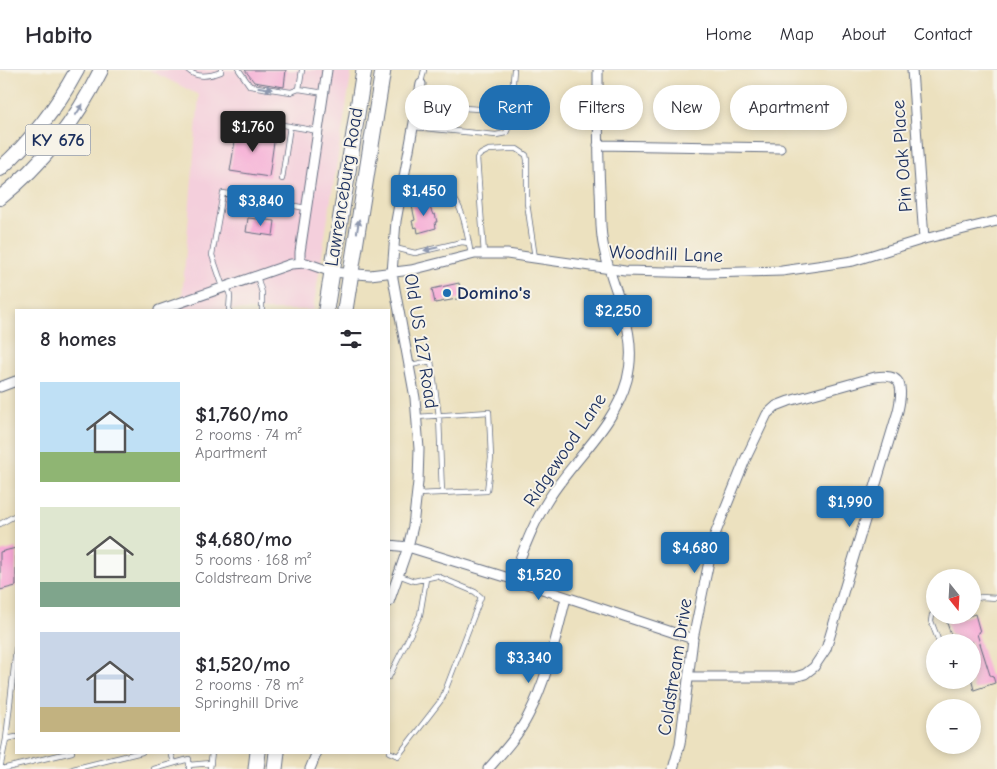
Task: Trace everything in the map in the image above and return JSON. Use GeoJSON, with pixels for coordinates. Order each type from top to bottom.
{"type":"FeatureCollection","features":[{"type":"Feature","properties":{"kind":"highway","name":"Lawrenceburg Road"},"geometry":{"type":"LineString","coordinates":[[326,309],[364,70]]}},
{"type":"Feature","properties":{"kind":"highway","name":"Lawrenceburg Road"},"geometry":{"type":"LineString","coordinates":[[345,309],[383,70]]}},
{"type":"Feature","properties":{"kind":"highway"},"geometry":{"type":"LineString","coordinates":[[256,769],[258,754]]}},
{"type":"Feature","properties":{"kind":"highway"},"geometry":{"type":"LineString","coordinates":[[275,769],[276,754]]}},
{"type":"Feature","properties":{"kind":"main road","name":"KY 676"},"geometry":{"type":"LineString","coordinates":[[0,169],[44,122],[77,70]]}},
{"type":"Feature","properties":{"kind":"main road","name":"KY 676"},"geometry":{"type":"LineString","coordinates":[[0,198],[30,172],[55,144],[81,107],[101,70]]}},
{"type":"Feature","properties":{"kind":"street"},"geometry":{"type":"LineString","coordinates":[[162,309],[291,264],[300,263],[306,208],[327,70]]}},
{"type":"Feature","properties":{"kind":"street","name":"Ridgewood Lane"},"geometry":{"type":"LineString","coordinates":[[512,579],[528,537],[548,499],[613,413],[624,388],[630,358],[629,334],[624,309],[609,270],[602,237],[598,145],[598,70]]}},
{"type":"Feature","properties":{"kind":"street","name":"Pin Oak Place"},"geometry":{"type":"LineString","coordinates":[[912,70],[924,239]]}},
{"type":"Feature","properties":{"kind":"street","name":"Old US 127 Road"},"geometry":{"type":"LineString","coordinates":[[390,599],[408,547],[417,494],[417,417],[410,365],[392,273],[396,221],[412,130]]}},
{"type":"Feature","properties":{"kind":"street"},"geometry":{"type":"LineString","coordinates":[[598,145],[780,148]]}},
{"type":"Feature","properties":{"kind":"street","name":"Woodhill Lane"},"geometry":{"type":"LineString","coordinates":[[300,263],[306,263],[332,272],[370,275],[392,273],[472,255],[507,254],[609,270],[708,273],[782,271],[853,261],[924,239],[997,221]]}},
{"type":"Feature","properties":{"kind":"street","name":"Coldstream Drive"},"geometry":{"type":"LineString","coordinates":[[673,769],[680,744],[693,639],[714,537],[745,460],[767,414],[776,406],[882,376],[889,376],[898,381],[902,392],[898,411],[839,611],[826,649],[820,660],[805,674],[795,677],[689,677]]}},
{"type":"Feature","properties":{"kind":"street"},"geometry":{"type":"LineString","coordinates":[[0,387],[15,381]]}},
{"type":"Feature","properties":{"kind":"street"},"geometry":{"type":"LineString","coordinates":[[390,545],[408,547],[512,579],[693,639]]}},
{"type":"Feature","properties":{"kind":"street"},"geometry":{"type":"LineString","coordinates":[[488,769],[520,729],[534,704],[566,598]]}},
{"type":"Feature","properties":{"kind":"street"},"geometry":{"type":"LineString","coordinates":[[310,769],[316,754]]}},
{"type":"Feature","properties":{"kind":"lane"},"geometry":{"type":"LineString","coordinates":[[188,70],[198,76],[210,76],[221,72],[221,70]]}},
{"type":"Feature","properties":{"kind":"lane"},"geometry":{"type":"LineString","coordinates":[[239,70],[250,86],[291,92],[299,89],[324,93]]}},
{"type":"Feature","properties":{"kind":"lane"},"geometry":{"type":"LineString","coordinates":[[299,89],[302,70]]}},
{"type":"Feature","properties":{"kind":"lane"},"geometry":{"type":"LineString","coordinates":[[421,84],[424,70]]}},
{"type":"Feature","properties":{"kind":"lane"},"geometry":{"type":"LineString","coordinates":[[513,85],[514,70]]}},
{"type":"Feature","properties":{"kind":"lane"},"geometry":{"type":"LineString","coordinates":[[242,118],[318,131]]}},
{"type":"Feature","properties":{"kind":"lane"},"geometry":{"type":"LineString","coordinates":[[282,179],[290,126]]}},
{"type":"Feature","properties":{"kind":"lane"},"geometry":{"type":"LineString","coordinates":[[444,130],[496,135],[506,133],[507,130]]}},
{"type":"Feature","properties":{"kind":"lane"},"geometry":{"type":"LineString","coordinates":[[484,254],[477,158],[490,150],[517,149],[522,151],[528,160],[527,203],[535,258]]}},
{"type":"Feature","properties":{"kind":"lane"},"geometry":{"type":"LineString","coordinates":[[399,203],[438,193],[452,195],[458,203],[472,255]]}},
{"type":"Feature","properties":{"kind":"lane"},"geometry":{"type":"LineString","coordinates":[[229,309],[230,296],[212,255],[222,194],[306,208]]}},
{"type":"Feature","properties":{"kind":"lane"},"geometry":{"type":"LineString","coordinates":[[394,248],[415,253],[462,242],[468,243]]}},
{"type":"Feature","properties":{"kind":"lane"},"geometry":{"type":"LineString","coordinates":[[257,276],[262,293],[262,309]]}},
{"type":"Feature","properties":{"kind":"lane"},"geometry":{"type":"LineString","coordinates":[[410,365],[431,362],[439,416],[442,493]]}},
{"type":"Feature","properties":{"kind":"lane"},"geometry":{"type":"LineString","coordinates":[[417,417],[489,412],[491,449],[487,491],[417,494]]}},
{"type":"Feature","properties":{"kind":"lane"},"geometry":{"type":"LineString","coordinates":[[0,524],[15,516]]}},
{"type":"Feature","properties":{"kind":"lane"},"geometry":{"type":"LineString","coordinates":[[390,752],[398,756],[442,699],[481,597],[475,592],[437,576],[414,581],[398,575]]}},
{"type":"Feature","properties":{"kind":"lane"},"geometry":{"type":"LineString","coordinates":[[390,675],[420,615],[426,579]]}},
{"type":"Feature","properties":{"kind":"lane"},"geometry":{"type":"LineString","coordinates":[[981,597],[997,598]]}},
{"type":"Feature","properties":{"kind":"lane"},"geometry":{"type":"LineString","coordinates":[[15,664],[14,687],[1,769],[64,754]]}},
{"type":"Feature","properties":{"kind":"lane"},"geometry":{"type":"LineString","coordinates":[[10,709],[15,708]]}},
{"type":"Feature","properties":{"kind":"lane"},"geometry":{"type":"LineString","coordinates":[[6,739],[15,737]]}},
{"type":"Feature","properties":{"kind":"lane"},"geometry":{"type":"LineString","coordinates":[[73,769],[134,754]]}},
{"type":"Feature","properties":{"kind":"lane"},"geometry":{"type":"LineString","coordinates":[[172,754],[174,763]]}},
{"type":"Feature","properties":{"kind":"lane"},"geometry":{"type":"LineString","coordinates":[[210,769],[212,754]]}},
{"type":"Feature","properties":{"kind":"lane"},"geometry":{"type":"LineString","coordinates":[[154,769],[189,759],[189,767],[211,763]]}},
{"type":"Feature","properties":{"kind":"lane"},"geometry":{"type":"LineString","coordinates":[[101,762],[102,769]]}},
{"type":"Feature","properties":{"kind":"shaded area"},"geometry":{"type":"Polygon","coordinates":[[[149,70],[352,70],[313,309],[181,309],[199,95],[149,70]]]}},
{"type":"Feature","properties":{"kind":"building"},"geometry":{"type":"Polygon","coordinates":[[[245,70],[286,70],[284,87],[254,82],[245,70]]]}},
{"type":"Feature","properties":{"kind":"building"},"geometry":{"type":"Polygon","coordinates":[[[237,129],[275,135],[269,177],[230,171],[237,129]]]}},
{"type":"Feature","properties":{"kind":"building"},"geometry":{"type":"Polygon","coordinates":[[[423,200],[425,203],[428,202],[437,222],[435,222],[436,228],[418,233],[417,227],[414,228],[412,221],[415,220],[412,206],[417,205],[416,202],[423,200]]]}},
{"type":"Feature","properties":{"kind":"building"},"geometry":{"type":"Polygon","coordinates":[[[248,218],[275,221],[273,236],[246,232],[248,218]]]}},
{"type":"Feature","properties":{"kind":"building","name":"Domino's"},"geometry":{"type":"Polygon","coordinates":[[[459,283],[462,298],[435,303],[432,289],[459,283]]]}},
{"type":"Feature","properties":{"kind":"building"},"geometry":{"type":"Polygon","coordinates":[[[15,548],[15,586],[0,590],[0,552],[15,548]]]}},
{"type":"Feature","properties":{"kind":"building"},"geometry":{"type":"Polygon","coordinates":[[[947,624],[978,624],[980,632],[977,634],[951,634],[947,624]]]}},
{"type":"Feature","properties":{"kind":"building"},"geometry":{"type":"Polygon","coordinates":[[[981,647],[990,675],[993,676],[995,683],[981,688],[981,647]]]}},
{"type":"Feature","properties":{"kind":"place","name":"Domino's"},"geometry":{"type":"Point","coordinates":[447,293]}}]}
